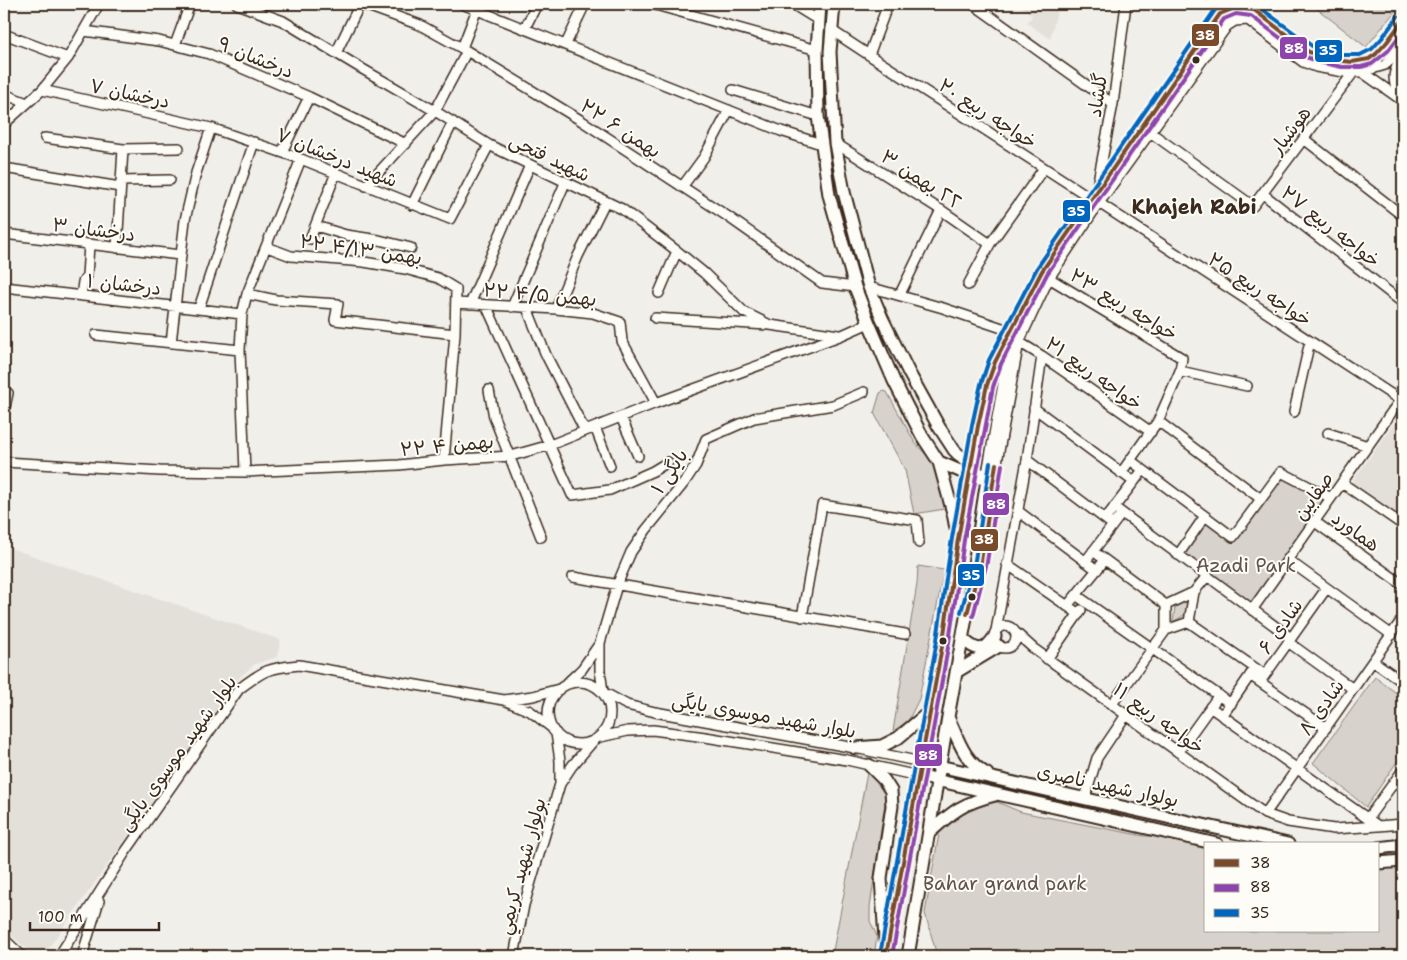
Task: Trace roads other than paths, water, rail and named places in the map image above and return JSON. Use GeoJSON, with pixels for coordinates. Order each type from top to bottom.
{"type":"FeatureCollection","features":[{"type":"Feature","properties":{"kind":"main road"},"geometry":{"type":"LineString","coordinates":[[820,4],[817,50],[818,116],[829,195],[855,287],[868,322],[922,436],[939,462],[954,513],[958,539],[942,641],[886,956]]}},
{"type":"Feature","properties":{"kind":"main road"},"geometry":{"type":"LineString","coordinates":[[834,4],[831,30],[831,79],[835,143],[844,192],[869,287],[901,357],[939,427],[970,471]]}},
{"type":"Feature","properties":{"kind":"main road"},"geometry":{"type":"LineString","coordinates":[[908,956],[963,639],[986,479],[1007,368],[1019,342]]}},
{"type":"Feature","properties":{"kind":"main road"},"geometry":{"type":"LineString","coordinates":[[939,462],[970,471],[986,479]]}},
{"type":"Feature","properties":{"kind":"main road"},"geometry":{"type":"LineString","coordinates":[[963,639],[971,647],[984,649],[989,645],[1002,643]]}},
{"type":"Feature","properties":{"kind":"main road"},"geometry":{"type":"LineString","coordinates":[[956,672],[1002,643]]}},
{"type":"Feature","properties":{"kind":"main road"},"geometry":{"type":"LineString","coordinates":[[855,748],[882,746],[898,738],[929,712]]}},
{"type":"Feature","properties":{"kind":"main road"},"geometry":{"type":"LineString","coordinates":[[948,717],[960,745],[975,768],[995,779]]}},
{"type":"Feature","properties":{"kind":"main road","name":"بولوار شهید ناصری"},"geometry":{"type":"LineString","coordinates":[[921,762],[1279,842]]}},
{"type":"Feature","properties":{"kind":"main road"},"geometry":{"type":"LineString","coordinates":[[869,765],[884,780],[891,791],[892,806],[881,878],[886,956]]}},
{"type":"Feature","properties":{"kind":"main road","name":"بولوار شهید ناصری"},"geometry":{"type":"LineString","coordinates":[[918,776],[1208,842]]}},
{"type":"Feature","properties":{"kind":"main road"},"geometry":{"type":"LineString","coordinates":[[929,833],[957,809],[977,800],[1000,794]]}},
{"type":"Feature","properties":{"kind":"main road"},"geometry":{"type":"LineString","coordinates":[[1380,848],[1403,845]]}},
{"type":"Feature","properties":{"kind":"main road"},"geometry":{"type":"LineString","coordinates":[[1380,863],[1403,861]]}},
{"type":"Feature","properties":{"kind":"street"},"geometry":{"type":"LineString","coordinates":[[4,124],[42,90],[68,58],[99,4]]}},
{"type":"Feature","properties":{"kind":"street"},"geometry":{"type":"LineString","coordinates":[[174,45],[190,4]]}},
{"type":"Feature","properties":{"kind":"street","name":"شهید فتحی"},"geometry":{"type":"LineString","coordinates":[[238,4],[283,21],[489,145],[622,209],[678,251],[744,312],[770,325],[842,335]]}},
{"type":"Feature","properties":{"kind":"street"},"geometry":{"type":"LineString","coordinates":[[336,53],[361,4]]}},
{"type":"Feature","properties":{"kind":"street","name":"۲۲ بهمن ۶"},"geometry":{"type":"LineString","coordinates":[[361,4],[420,25],[465,50],[582,121],[726,216],[822,283],[855,287]]}},
{"type":"Feature","properties":{"kind":"street"},"geometry":{"type":"LineString","coordinates":[[462,4],[781,131],[821,144]]}},
{"type":"Feature","properties":{"kind":"street"},"geometry":{"type":"LineString","coordinates":[[524,28],[537,4]]}},
{"type":"Feature","properties":{"kind":"street"},"geometry":{"type":"LineString","coordinates":[[566,44],[585,4]]}},
{"type":"Feature","properties":{"kind":"street"},"geometry":{"type":"LineString","coordinates":[[652,4],[817,50]]}},
{"type":"Feature","properties":{"kind":"street"},"geometry":{"type":"LineString","coordinates":[[792,4],[818,20]]}},
{"type":"Feature","properties":{"kind":"street"},"geometry":{"type":"LineString","coordinates":[[868,55],[888,4]]}},
{"type":"Feature","properties":{"kind":"street"},"geometry":{"type":"LineString","coordinates":[[973,4],[1113,104]]}},
{"type":"Feature","properties":{"kind":"street","name":"گلشاد"},"geometry":{"type":"LineString","coordinates":[[1095,197],[1113,104],[1126,4]]}},
{"type":"Feature","properties":{"kind":"street"},"geometry":{"type":"LineString","coordinates":[[958,539],[987,385],[995,362],[1010,331],[1042,271],[1095,197],[1216,18],[1230,9],[1247,6],[1309,52],[1345,61],[1360,60],[1376,54],[1403,20]]}},
{"type":"Feature","properties":{"kind":"street"},"geometry":{"type":"LineString","coordinates":[[366,186],[434,111],[465,50],[477,9]]}},
{"type":"Feature","properties":{"kind":"street"},"geometry":{"type":"LineString","coordinates":[[966,618],[981,561],[998,451],[1019,342],[1050,278],[1095,197],[1150,132],[1227,26],[1235,21],[1248,20],[1303,62],[1316,67],[1358,72],[1385,65],[1403,46]]}},
{"type":"Feature","properties":{"kind":"street","name":"خواجه ربیع ۲۰"},"geometry":{"type":"LineString","coordinates":[[831,30],[1044,168],[1095,197]]}},
{"type":"Feature","properties":{"kind":"street","name":"درخشان ۹"},"geometry":{"type":"LineString","coordinates":[[84,31],[159,41],[209,54],[309,97],[406,144]]}},
{"type":"Feature","properties":{"kind":"street"},"geometry":{"type":"LineString","coordinates":[[4,34],[68,58]]}},
{"type":"Feature","properties":{"kind":"street"},"geometry":{"type":"LineString","coordinates":[[1401,99],[1395,86],[1394,72],[1403,54]]}},
{"type":"Feature","properties":{"kind":"street"},"geometry":{"type":"LineString","coordinates":[[1358,72],[1360,60]]}},
{"type":"Feature","properties":{"kind":"street"},"geometry":{"type":"LineString","coordinates":[[1358,72],[1401,99]]}},
{"type":"Feature","properties":{"kind":"street","name":"هوشیار"},"geometry":{"type":"LineString","coordinates":[[1253,206],[1358,72]]}},
{"type":"Feature","properties":{"kind":"street","name":"درخشان ۷"},"geometry":{"type":"LineString","coordinates":[[42,90],[211,128]]}},
{"type":"Feature","properties":{"kind":"street"},"geometry":{"type":"LineString","coordinates":[[733,90],[818,116]]}},
{"type":"Feature","properties":{"kind":"street"},"geometry":{"type":"LineString","coordinates":[[4,94],[26,103]]}},
{"type":"Feature","properties":{"kind":"street"},"geometry":{"type":"LineString","coordinates":[[282,152],[309,97]]}},
{"type":"Feature","properties":{"kind":"street"},"geometry":{"type":"LineString","coordinates":[[682,187],[704,157],[729,110]]}},
{"type":"Feature","properties":{"kind":"street"},"geometry":{"type":"LineString","coordinates":[[412,205],[453,122]]}},
{"type":"Feature","properties":{"kind":"street"},"geometry":{"type":"LineString","coordinates":[[171,343],[184,220],[196,173],[211,128]]}},
{"type":"Feature","properties":{"kind":"street","name":"شهید درخشان ۷"},"geometry":{"type":"LineString","coordinates":[[211,128],[301,159],[450,219],[489,145]]}},
{"type":"Feature","properties":{"kind":"street","name":"خواجه ربیع ۲۷"},"geometry":{"type":"LineString","coordinates":[[1150,132],[1253,206]]}},
{"type":"Feature","properties":{"kind":"street"},"geometry":{"type":"LineString","coordinates":[[45,138],[124,149],[179,148]]}},
{"type":"Feature","properties":{"kind":"street"},"geometry":{"type":"LineString","coordinates":[[1304,139],[1403,216]]}},
{"type":"Feature","properties":{"kind":"street"},"geometry":{"type":"LineString","coordinates":[[199,308],[254,142]]}},
{"type":"Feature","properties":{"kind":"street","name":"٢٢ بهمن ۳"},"geometry":{"type":"LineString","coordinates":[[835,143],[941,210],[990,244]]}},
{"type":"Feature","properties":{"kind":"street"},"geometry":{"type":"LineString","coordinates":[[117,248],[120,184],[124,149]]}},
{"type":"Feature","properties":{"kind":"street"},"geometry":{"type":"LineString","coordinates":[[245,472],[240,350],[242,314],[247,294],[301,159]]}},
{"type":"Feature","properties":{"kind":"street"},"geometry":{"type":"LineString","coordinates":[[470,304],[530,165]]}},
{"type":"Feature","properties":{"kind":"street"},"geometry":{"type":"LineString","coordinates":[[4,168],[120,184],[170,180]]}},
{"type":"Feature","properties":{"kind":"street"},"geometry":{"type":"LineString","coordinates":[[968,284],[990,244],[1044,168]]}},
{"type":"Feature","properties":{"kind":"street"},"geometry":{"type":"LineString","coordinates":[[310,239],[336,173]]}},
{"type":"Feature","properties":{"kind":"street"},"geometry":{"type":"LineString","coordinates":[[512,307],[565,183]]}},
{"type":"Feature","properties":{"kind":"street","name":"خواجه ربیع ۲۷"},"geometry":{"type":"LineString","coordinates":[[1263,194],[1403,303]]}},
{"type":"Feature","properties":{"kind":"street","name":"خواجه ربیع ۲۵"},"geometry":{"type":"LineString","coordinates":[[1095,197],[1402,399]]}},
{"type":"Feature","properties":{"kind":"street"},"geometry":{"type":"LineString","coordinates":[[556,309],[558,300],[578,256],[605,202]]}},
{"type":"Feature","properties":{"kind":"street"},"geometry":{"type":"LineString","coordinates":[[900,294],[941,210]]}},
{"type":"Feature","properties":{"kind":"street"},"geometry":{"type":"LineString","coordinates":[[316,226],[346,235],[379,240],[411,248]]}},
{"type":"Feature","properties":{"kind":"street","name":"درخشان ۳"},"geometry":{"type":"LineString","coordinates":[[4,234],[180,255]]}},
{"type":"Feature","properties":{"kind":"street"},"geometry":{"type":"LineString","coordinates":[[82,296],[83,282],[87,276],[89,245]]}},
{"type":"Feature","properties":{"kind":"street","name":"۲۲ بهمن ۴/۱۳"},"geometry":{"type":"LineString","coordinates":[[267,247],[291,256],[364,262],[405,269],[438,278],[456,288],[456,334],[444,460]]}},
{"type":"Feature","properties":{"kind":"street"},"geometry":{"type":"LineString","coordinates":[[659,293],[678,251]]}},
{"type":"Feature","properties":{"kind":"street","name":"خواجه ربیع ۲۳"},"geometry":{"type":"LineString","coordinates":[[1050,278],[1182,358],[1180,371]]}},
{"type":"Feature","properties":{"kind":"street","name":"درخشان ۱"},"geometry":{"type":"LineString","coordinates":[[4,286],[242,314]]}},
{"type":"Feature","properties":{"kind":"street"},"geometry":{"type":"LineString","coordinates":[[869,287],[900,294],[1010,331]]}},
{"type":"Feature","properties":{"kind":"street"},"geometry":{"type":"LineString","coordinates":[[247,294],[276,300],[338,304],[335,320],[456,334]]}},
{"type":"Feature","properties":{"kind":"street","name":"۲۲ بهمن ۴/۵"},"geometry":{"type":"LineString","coordinates":[[456,303],[593,313],[620,322],[622,341],[656,403]]}},
{"type":"Feature","properties":{"kind":"street"},"geometry":{"type":"LineString","coordinates":[[486,306],[572,496],[610,490],[653,471],[668,462]]}},
{"type":"Feature","properties":{"kind":"street"},"geometry":{"type":"LineString","coordinates":[[527,308],[546,355],[585,431]]}},
{"type":"Feature","properties":{"kind":"street"},"geometry":{"type":"LineString","coordinates":[[655,318],[770,325]]}},
{"type":"Feature","properties":{"kind":"street","name":"۲۲ بهمن ۴"},"geometry":{"type":"LineString","coordinates":[[4,462],[160,471],[245,472],[399,465],[511,456],[550,445],[656,403],[842,335],[868,322]]}},
{"type":"Feature","properties":{"kind":"street"},"geometry":{"type":"LineString","coordinates":[[96,335],[240,350]]}},
{"type":"Feature","properties":{"kind":"street"},"geometry":{"type":"LineString","coordinates":[[1294,412],[1310,340]]}},
{"type":"Feature","properties":{"kind":"street","name":"خواجه ربیع ۲۱"},"geometry":{"type":"LineString","coordinates":[[1019,342],[1151,432]]}},
{"type":"Feature","properties":{"kind":"street"},"geometry":{"type":"LineString","coordinates":[[1002,643],[999,608],[1027,460],[1042,356]]}},
{"type":"Feature","properties":{"kind":"street"},"geometry":{"type":"LineString","coordinates":[[1121,472],[1158,421],[1180,371],[1247,386]]}},
{"type":"Feature","properties":{"kind":"street"},"geometry":{"type":"LineString","coordinates":[[488,390],[494,417],[511,456],[541,537]]}},
{"type":"Feature","properties":{"kind":"street","name":"بایگی ۱"},"geometry":{"type":"LineString","coordinates":[[600,643],[617,585],[631,552],[696,465],[706,438],[754,418],[833,405],[864,392]]}},
{"type":"Feature","properties":{"kind":"street"},"geometry":{"type":"LineString","coordinates":[[4,412],[8,393]]}},
{"type":"Feature","properties":{"kind":"street","name":"صفابین"},"geometry":{"type":"LineString","coordinates":[[1252,610],[1402,399]]}},
{"type":"Feature","properties":{"kind":"street"},"geometry":{"type":"LineString","coordinates":[[1034,408],[1134,482]]}},
{"type":"Feature","properties":{"kind":"street"},"geometry":{"type":"LineString","coordinates":[[621,417],[638,456]]}},
{"type":"Feature","properties":{"kind":"street"},"geometry":{"type":"LineString","coordinates":[[1158,421],[1261,499]]}},
{"type":"Feature","properties":{"kind":"street"},"geometry":{"type":"LineString","coordinates":[[595,427],[610,466]]}},
{"type":"Feature","properties":{"kind":"street"},"geometry":{"type":"LineString","coordinates":[[1328,433],[1368,446]]}},
{"type":"Feature","properties":{"kind":"street"},"geometry":{"type":"LineString","coordinates":[[1027,460],[1113,525]]}},
{"type":"Feature","properties":{"kind":"street"},"geometry":{"type":"LineString","coordinates":[[1130,460],[1233,537],[1281,472],[1331,498]]}},
{"type":"Feature","properties":{"kind":"street"},"geometry":{"type":"LineString","coordinates":[[1106,518],[1143,470]]}},
{"type":"Feature","properties":{"kind":"street"},"geometry":{"type":"LineString","coordinates":[[1342,483],[1403,525]]}},
{"type":"Feature","properties":{"kind":"street"},"geometry":{"type":"LineString","coordinates":[[802,617],[822,505],[917,520],[920,543]]}},
{"type":"Feature","properties":{"kind":"street"},"geometry":{"type":"LineString","coordinates":[[1114,507],[1354,689]]}},
{"type":"Feature","properties":{"kind":"street"},"geometry":{"type":"LineString","coordinates":[[1018,511],[1097,570]]}},
{"type":"Feature","properties":{"kind":"street"},"geometry":{"type":"LineString","coordinates":[[1085,562],[1122,513]]}},
{"type":"Feature","properties":{"kind":"street"},"geometry":{"type":"LineString","coordinates":[[1178,555],[1205,516]]}},
{"type":"Feature","properties":{"kind":"street","name":"هماورد"},"geometry":{"type":"LineString","coordinates":[[1315,522],[1403,585]]}},
{"type":"Feature","properties":{"kind":"street"},"geometry":{"type":"LineString","coordinates":[[1094,551],[1166,605]]}},
{"type":"Feature","properties":{"kind":"street"},"geometry":{"type":"LineString","coordinates":[[1067,606],[1105,560]]}},
{"type":"Feature","properties":{"kind":"street"},"geometry":{"type":"LineString","coordinates":[[1288,560],[1392,635]]}},
{"type":"Feature","properties":{"kind":"street"},"geometry":{"type":"LineString","coordinates":[[1007,564],[1078,614]]}},
{"type":"Feature","properties":{"kind":"street"},"geometry":{"type":"LineString","coordinates":[[573,576],[905,634]]}},
{"type":"Feature","properties":{"kind":"street"},"geometry":{"type":"LineString","coordinates":[[1189,622],[1194,592],[1206,576]]}},
{"type":"Feature","properties":{"kind":"street","name":"شادی ۶"},"geometry":{"type":"LineString","coordinates":[[1263,679],[1326,588]]}},
{"type":"Feature","properties":{"kind":"street"},"geometry":{"type":"LineString","coordinates":[[1166,605],[1194,592]]}},
{"type":"Feature","properties":{"kind":"street"},"geometry":{"type":"LineString","coordinates":[[1076,596],[1230,704]]}},
{"type":"Feature","properties":{"kind":"street"},"geometry":{"type":"LineString","coordinates":[[1047,659],[1086,603]]}},
{"type":"Feature","properties":{"kind":"street"},"geometry":{"type":"LineString","coordinates":[[1112,704],[1166,630],[1166,605]]}},
{"type":"Feature","properties":{"kind":"street"},"geometry":{"type":"LineString","coordinates":[[999,608],[1016,639],[1002,643]]}},
{"type":"Feature","properties":{"kind":"street","name":"شادی ۸"},"geometry":{"type":"LineString","coordinates":[[1264,814],[1403,620]]}},
{"type":"Feature","properties":{"kind":"street"},"geometry":{"type":"LineString","coordinates":[[1166,630],[1189,622]]}},
{"type":"Feature","properties":{"kind":"street"},"geometry":{"type":"LineString","coordinates":[[1189,622],[1326,728]]}},
{"type":"Feature","properties":{"kind":"street"},"geometry":{"type":"LineString","coordinates":[[1002,643],[999,629],[1011,629]]}},
{"type":"Feature","properties":{"kind":"street","name":"خواجه ربیع ۱۱"},"geometry":{"type":"LineString","coordinates":[[1011,629],[1047,659],[1264,814],[1288,822],[1334,829],[1378,826]]}},
{"type":"Feature","properties":{"kind":"street"},"geometry":{"type":"LineString","coordinates":[[562,687],[585,682],[603,692],[611,712],[608,725],[597,738],[588,743],[574,744],[561,738],[549,721],[549,707],[554,694],[582,669],[600,643]]}},
{"type":"Feature","properties":{"kind":"street"},"geometry":{"type":"LineString","coordinates":[[600,643],[600,670],[603,692]]}},
{"type":"Feature","properties":{"kind":"street"},"geometry":{"type":"LineString","coordinates":[[1002,643],[1034,649]]}},
{"type":"Feature","properties":{"kind":"street"},"geometry":{"type":"LineString","coordinates":[[1373,661],[1403,682]]}},
{"type":"Feature","properties":{"kind":"street","name":"بلوار شهید موسوی بایگی"},"geometry":{"type":"LineString","coordinates":[[59,956],[124,854],[239,689],[261,672],[275,667],[299,665],[504,700],[530,711],[554,730]]}},
{"type":"Feature","properties":{"kind":"street"},"geometry":{"type":"LineString","coordinates":[[1222,716],[1253,672]]}},
{"type":"Feature","properties":{"kind":"street","name":"بلوار شهید موسوی بایگی"},"geometry":{"type":"LineString","coordinates":[[504,700],[533,696],[562,687]]}},
{"type":"Feature","properties":{"kind":"street","name":"بلوار شهید موسوی بایگی"},"geometry":{"type":"LineString","coordinates":[[603,692],[627,705],[655,712],[855,748],[921,762]]}},
{"type":"Feature","properties":{"kind":"street"},"geometry":{"type":"LineString","coordinates":[[1178,752],[1218,695]]}},
{"type":"Feature","properties":{"kind":"street"},"geometry":{"type":"LineString","coordinates":[[1210,708],[1378,826],[1403,824]]}},
{"type":"Feature","properties":{"kind":"street"},"geometry":{"type":"LineString","coordinates":[[1085,798],[1097,758],[1126,715]]}},
{"type":"Feature","properties":{"kind":"street","name":"بولوار شهيد كريمي"},"geometry":{"type":"LineString","coordinates":[[514,956],[524,905],[560,784],[560,761],[554,730]]}},
{"type":"Feature","properties":{"kind":"street","name":"بلوار شهید موسوی بایگی"},"geometry":{"type":"LineString","coordinates":[[597,738],[628,731],[653,730],[705,736],[869,765],[918,776]]}},
{"type":"Feature","properties":{"kind":"street","name":"بولوار شهيد كريمي"},"geometry":{"type":"LineString","coordinates":[[560,784],[572,766],[597,738]]}},
{"type":"Feature","properties":{"kind":"street"},"geometry":{"type":"LineString","coordinates":[[1368,818],[1403,770]]}},
{"type":"Feature","properties":{"kind":"street","name":"بلوار شهید موسوی بایگی"},"geometry":{"type":"LineString","coordinates":[[82,956],[104,887]]}},
{"type":"Feature","properties":{"kind":"street"},"geometry":{"type":"LineString","coordinates":[[4,940],[22,956]]}},
{"type":"Feature","properties":{"kind":"district","name":"Khajeh Rabi"},"geometry":{"type":"Point","coordinates":[1194,207]}},
{"type":"Feature","properties":{"kind":"park label","name":"Azadi Park"},"geometry":{"type":"Point","coordinates":[1246,565]}},
{"type":"Feature","properties":{"kind":"park label","name":"Bahar grand park"},"geometry":{"type":"Point","coordinates":[1005,883]}}]}
